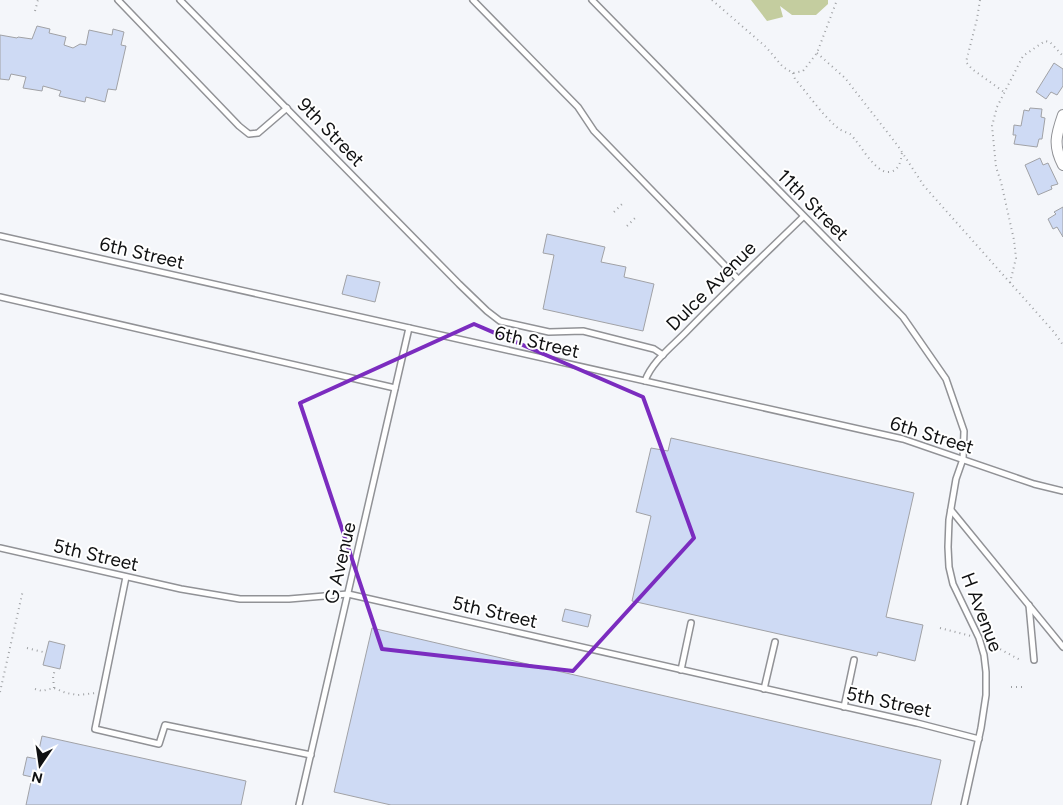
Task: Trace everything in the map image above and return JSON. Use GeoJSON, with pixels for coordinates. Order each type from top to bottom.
{"type":"FeatureCollection","features":[{"type":"Feature","properties":{"kind":"street"},"geometry":{"type":"LineString","coordinates":[[1063,115],[1056,134],[1057,154],[1063,166]]}},
{"type":"Feature","properties":{"kind":"lane"},"geometry":{"type":"LineString","coordinates":[[118,0],[239,126],[249,134],[258,133],[287,108]]}},
{"type":"Feature","properties":{"kind":"lane","name":"9th Street"},"geometry":{"type":"LineString","coordinates":[[180,0],[460,284],[500,321],[549,332],[583,331],[654,349],[663,355]]}},
{"type":"Feature","properties":{"kind":"lane"},"geometry":{"type":"LineString","coordinates":[[473,0],[578,107],[594,131],[738,279]]}},
{"type":"Feature","properties":{"kind":"lane","name":"11th Street"},"geometry":{"type":"LineString","coordinates":[[592,0],[903,318],[946,379],[964,432],[963,459]]}},
{"type":"Feature","properties":{"kind":"lane","name":"Dulce Avenue"},"geometry":{"type":"LineString","coordinates":[[645,382],[648,371],[663,355],[803,216]]}},
{"type":"Feature","properties":{"kind":"lane","name":"6th Street"},"geometry":{"type":"LineString","coordinates":[[0,236],[903,440],[1034,484],[1063,491]]}},
{"type":"Feature","properties":{"kind":"lane"},"geometry":{"type":"LineString","coordinates":[[0,297],[395,388]]}},
{"type":"Feature","properties":{"kind":"lane","name":"G Avenue"},"geometry":{"type":"LineString","coordinates":[[299,805],[409,328]]}},
{"type":"Feature","properties":{"kind":"lane","name":"H Avenue"},"geometry":{"type":"LineString","coordinates":[[963,459],[956,479],[951,510],[948,547],[950,573],[953,584],[978,634],[986,668],[986,695],[979,739],[964,805]]}},
{"type":"Feature","properties":{"kind":"lane"},"geometry":{"type":"LineString","coordinates":[[951,510],[1063,646]]}},
{"type":"Feature","properties":{"kind":"lane","name":"5th Street"},"geometry":{"type":"LineString","coordinates":[[0,548],[181,589],[240,599],[289,599],[348,594],[979,739]]}},
{"type":"Feature","properties":{"kind":"lane"},"geometry":{"type":"LineString","coordinates":[[126,577],[95,729],[159,744],[165,725],[311,755]]}},
{"type":"Feature","properties":{"kind":"lane"},"geometry":{"type":"LineString","coordinates":[[1029,604],[1034,660]]}},
{"type":"Feature","properties":{"kind":"lane"},"geometry":{"type":"LineString","coordinates":[[681,670],[691,623]]}},
{"type":"Feature","properties":{"kind":"lane"},"geometry":{"type":"LineString","coordinates":[[764,689],[775,642]]}},
{"type":"Feature","properties":{"kind":"lane"},"geometry":{"type":"LineString","coordinates":[[844,707],[854,660]]}},
{"type":"Feature","properties":{"kind":"path"},"geometry":{"type":"LineString","coordinates":[[35,11],[38,0]]}},
{"type":"Feature","properties":{"kind":"path"},"geometry":{"type":"LineString","coordinates":[[712,0],[766,47],[783,67],[793,73],[795,79],[825,115],[840,129],[850,134],[879,169],[887,172],[895,170],[900,163],[902,152]]}},
{"type":"Feature","properties":{"kind":"path"},"geometry":{"type":"LineString","coordinates":[[793,73],[803,70],[817,53],[837,0]]}},
{"type":"Feature","properties":{"kind":"path"},"geometry":{"type":"LineString","coordinates":[[980,0],[966,62],[972,69],[1004,92]]}},
{"type":"Feature","properties":{"kind":"path"},"geometry":{"type":"LineString","coordinates":[[1010,283],[1016,258],[1014,240],[996,167],[992,126],[997,107],[1023,56],[1046,41],[1050,42],[1063,56]]}},
{"type":"Feature","properties":{"kind":"path"},"geometry":{"type":"LineString","coordinates":[[817,53],[844,78],[902,152],[924,186],[1054,332],[1063,345]]}},
{"type":"Feature","properties":{"kind":"path"},"geometry":{"type":"LineString","coordinates":[[614,212],[624,202]]}},
{"type":"Feature","properties":{"kind":"path"},"geometry":{"type":"LineString","coordinates":[[627,226],[637,216]]}},
{"type":"Feature","properties":{"kind":"path"},"geometry":{"type":"LineString","coordinates":[[0,692],[24,590]]}},
{"type":"Feature","properties":{"kind":"path"},"geometry":{"type":"LineString","coordinates":[[27,648],[43,652]]}},
{"type":"Feature","properties":{"kind":"path"},"geometry":{"type":"LineString","coordinates":[[54,670],[54,688]]}},
{"type":"Feature","properties":{"kind":"path"},"geometry":{"type":"LineString","coordinates":[[1011,688],[1024,687]]}},
{"type":"Feature","properties":{"kind":"path"},"geometry":{"type":"LineString","coordinates":[[35,689],[42,691],[54,688],[78,696],[96,693]]}},
{"type":"Feature","properties":{"kind":"highlighted area"},"geometry":{"type":"Polygon","coordinates":[[[474,324],[643,397],[694,538],[573,671],[382,649],[300,403],[474,324]]]}},
{"type":"Feature","properties":{"kind":"green space"},"geometry":{"type":"Polygon","coordinates":[[[751,0],[828,0],[828,4],[816,15],[792,15],[780,6],[783,17],[767,21],[751,0]]]}},
{"type":"Feature","properties":{"kind":"building"},"geometry":{"type":"Polygon","coordinates":[[[37,26],[50,29],[49,33],[66,37],[64,45],[73,48],[80,44],[86,45],[89,30],[112,35],[113,29],[124,32],[121,45],[126,46],[116,90],[108,89],[105,102],[86,97],[85,102],[59,96],[61,91],[43,86],[42,91],[23,88],[26,77],[11,74],[9,80],[0,79],[0,35],[32,39],[37,26]]]}},
{"type":"Feature","properties":{"kind":"building"},"geometry":{"type":"Polygon","coordinates":[[[1054,63],[1063,69],[1063,86],[1057,95],[1051,92],[1046,99],[1036,92],[1054,63]]]}},
{"type":"Feature","properties":{"kind":"building"},"geometry":{"type":"Polygon","coordinates":[[[1030,108],[1042,109],[1041,117],[1045,118],[1042,139],[1039,139],[1037,147],[1014,144],[1016,135],[1013,135],[1014,125],[1021,126],[1024,110],[1029,111],[1030,108]]]}},
{"type":"Feature","properties":{"kind":"building"},"geometry":{"type":"Polygon","coordinates":[[[1040,158],[1043,165],[1048,163],[1058,184],[1051,186],[1052,189],[1038,195],[1025,165],[1040,158]]]}},
{"type":"Feature","properties":{"kind":"building"},"geometry":{"type":"Polygon","coordinates":[[[1063,207],[1063,237],[1057,227],[1053,229],[1048,219],[1056,214],[1054,212],[1063,207]]]}},
{"type":"Feature","properties":{"kind":"building"},"geometry":{"type":"Polygon","coordinates":[[[547,234],[605,247],[601,262],[626,267],[624,277],[654,284],[643,331],[543,309],[554,255],[543,253],[547,234]]]}},
{"type":"Feature","properties":{"kind":"building"},"geometry":{"type":"Polygon","coordinates":[[[347,275],[380,282],[375,302],[342,294],[347,275]]]}},
{"type":"Feature","properties":{"kind":"building"},"geometry":{"type":"Polygon","coordinates":[[[671,438],[914,493],[886,617],[923,625],[915,661],[878,652],[877,656],[632,601],[651,516],[636,512],[651,448],[668,451],[671,438]]]}},
{"type":"Feature","properties":{"kind":"building"},"geometry":{"type":"Polygon","coordinates":[[[565,609],[591,615],[588,627],[562,621],[565,609]]]}},
{"type":"Feature","properties":{"kind":"building"},"geometry":{"type":"Polygon","coordinates":[[[372,628],[941,760],[931,805],[391,805],[334,792],[372,628]]]}},
{"type":"Feature","properties":{"kind":"building"},"geometry":{"type":"Polygon","coordinates":[[[49,641],[65,645],[60,669],[43,665],[49,641]]]}},
{"type":"Feature","properties":{"kind":"building"},"geometry":{"type":"Polygon","coordinates":[[[42,736],[246,781],[241,805],[26,805],[32,777],[23,775],[27,757],[37,759],[42,736]]]}}]}
